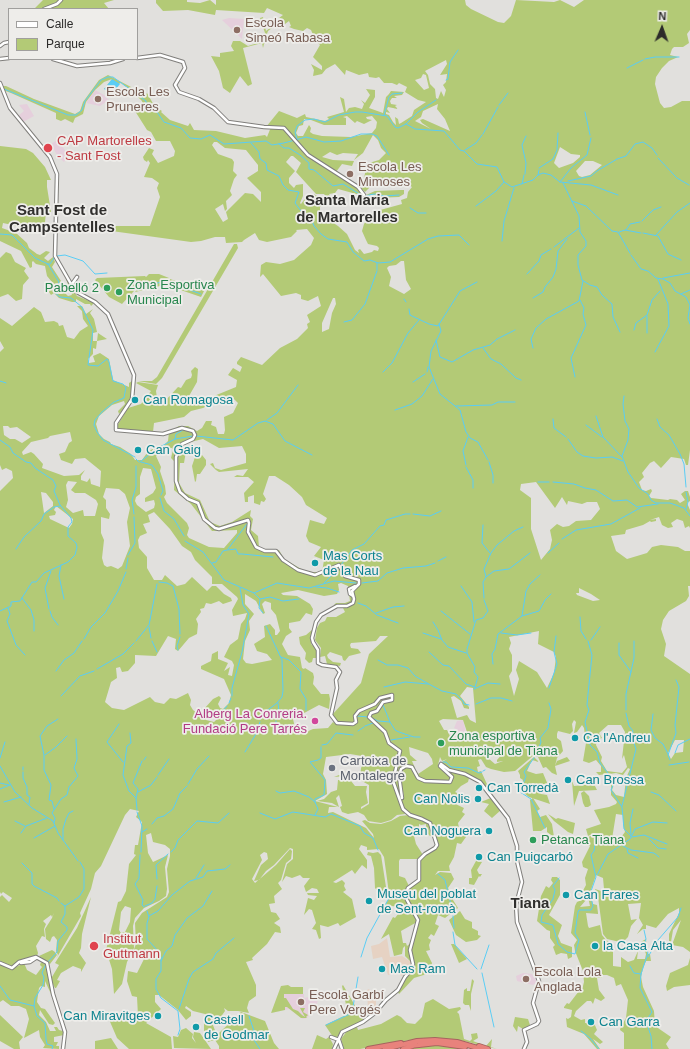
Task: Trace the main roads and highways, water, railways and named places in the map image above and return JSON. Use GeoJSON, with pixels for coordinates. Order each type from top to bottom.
{"type":"FeatureCollection","features":[{"type":"Feature","properties":{"kind":"highway"},"geometry":{"type":"LineString","coordinates":[[368,1049],[441,1040],[488,1049]]}},
{"type":"Feature","properties":{"kind":"highway"},"geometry":{"type":"LineString","coordinates":[[396,1049],[417,1043]]}},
{"type":"Feature","properties":{"kind":"highway"},"geometry":{"type":"LineString","coordinates":[[403,1049],[417,1043]]}},
{"type":"Feature","properties":{"kind":"highway"},"geometry":{"type":"LineString","coordinates":[[385,1049],[417,1043],[447,1044],[473,1049]]}},
{"type":"Feature","properties":{"kind":"highway"},"geometry":{"type":"LineString","coordinates":[[464,1044],[481,1049]]}},
{"type":"Feature","properties":{"kind":"water"},"geometry":{"type":"Polygon","coordinates":[[[112,79],[120,84],[112,94],[104,89],[112,79]]]}},
{"type":"Feature","properties":{"kind":"waterway"},"geometry":{"type":"LineString","coordinates":[[446,80],[448,79],[450,62],[458,50]]}},
{"type":"Feature","properties":{"kind":"waterway"},"geometry":{"type":"LineString","coordinates":[[645,59],[655,57],[679,57]]}},
{"type":"Feature","properties":{"kind":"waterway"},"geometry":{"type":"LineString","coordinates":[[627,68],[643,60]]}},
{"type":"Feature","properties":{"kind":"waterway"},"geometry":{"type":"LineString","coordinates":[[4,89],[68,115],[76,115],[82,110],[85,101],[101,80],[108,77],[113,77],[146,101],[146,108],[148,110],[157,112],[164,122],[181,128],[190,138],[201,139],[210,135],[224,144],[266,141],[272,145],[306,137],[324,142],[341,141],[361,134],[372,134],[377,136],[389,155]]}},
{"type":"Feature","properties":{"kind":"waterway"},"geometry":{"type":"LineString","coordinates":[[384,115],[389,97],[392,94],[402,93]]}},
{"type":"Feature","properties":{"kind":"waterway"},"geometry":{"type":"LineString","coordinates":[[499,105],[508,93]]}},
{"type":"Feature","properties":{"kind":"waterway"},"geometry":{"type":"LineString","coordinates":[[297,139],[295,132],[297,126],[305,120],[314,119],[325,122],[339,115],[355,112],[387,116],[395,127],[398,128],[406,124],[418,112],[436,100]]}},
{"type":"Feature","properties":{"kind":"waterway"},"geometry":{"type":"LineString","coordinates":[[483,134],[498,107]]}},
{"type":"Feature","properties":{"kind":"waterway"},"geometry":{"type":"LineString","coordinates":[[585,112],[590,135]]}},
{"type":"Feature","properties":{"kind":"waterway"},"geometry":{"type":"LineString","coordinates":[[406,124],[415,129],[444,131],[460,150],[464,151],[477,164],[497,167],[504,182],[512,187],[533,180],[538,175],[543,173],[551,175],[560,182],[591,185],[618,195]]}},
{"type":"Feature","properties":{"kind":"waterway"},"geometry":{"type":"LineString","coordinates":[[539,168],[553,159],[557,150],[558,133]]}},
{"type":"Feature","properties":{"kind":"waterway"},"geometry":{"type":"LineString","coordinates":[[465,150],[476,143],[482,135]]}},
{"type":"Feature","properties":{"kind":"waterway"},"geometry":{"type":"LineString","coordinates":[[525,174],[526,163],[522,145],[526,136]]}},
{"type":"Feature","properties":{"kind":"waterway"},"geometry":{"type":"LineString","coordinates":[[560,182],[571,168],[587,155],[591,138]]}},
{"type":"Feature","properties":{"kind":"waterway"},"geometry":{"type":"LineString","coordinates":[[568,181],[591,176],[617,159],[626,156],[635,144],[643,142],[652,148],[657,155]]}},
{"type":"Feature","properties":{"kind":"waterway"},"geometry":{"type":"LineString","coordinates":[[251,143],[259,152],[260,159],[266,163],[267,170],[279,176],[283,185],[288,190],[299,192],[295,203],[301,211],[310,216],[314,226],[321,234],[328,239],[347,242],[353,252],[364,261],[370,260],[378,263],[390,262],[428,239],[438,236],[459,235],[469,245]]}},
{"type":"Feature","properties":{"kind":"waterway"},"geometry":{"type":"LineString","coordinates":[[279,144],[284,148],[289,148],[300,155],[309,163],[309,169],[314,170],[333,186],[343,184],[361,195]]}},
{"type":"Feature","properties":{"kind":"waterway"},"geometry":{"type":"LineString","coordinates":[[658,158],[677,178],[689,185]]}},
{"type":"Feature","properties":{"kind":"waterway"},"geometry":{"type":"LineString","coordinates":[[538,175],[539,170]]}},
{"type":"Feature","properties":{"kind":"waterway"},"geometry":{"type":"LineString","coordinates":[[522,184],[524,175]]}},
{"type":"Feature","properties":{"kind":"waterway"},"geometry":{"type":"LineString","coordinates":[[476,206],[496,191],[504,182]]}},
{"type":"Feature","properties":{"kind":"waterway"},"geometry":{"type":"LineString","coordinates":[[563,183],[579,216],[580,232],[586,241],[586,246],[578,255],[578,265],[582,280],[597,287],[602,295],[612,304],[613,317],[620,332]]}},
{"type":"Feature","properties":{"kind":"waterway"},"geometry":{"type":"LineString","coordinates":[[502,241],[504,221],[514,188]]}},
{"type":"Feature","properties":{"kind":"waterway"},"geometry":{"type":"LineString","coordinates":[[365,196],[374,194],[385,196],[399,195]]}},
{"type":"Feature","properties":{"kind":"waterway"},"geometry":{"type":"LineString","coordinates":[[572,201],[586,206],[612,231],[618,232],[630,253]]}},
{"type":"Feature","properties":{"kind":"waterway"},"geometry":{"type":"LineString","coordinates":[[656,235],[677,212],[690,203]]}},
{"type":"Feature","properties":{"kind":"waterway"},"geometry":{"type":"LineString","coordinates":[[642,221],[653,210],[661,207]]}},
{"type":"Feature","properties":{"kind":"waterway"},"geometry":{"type":"LineString","coordinates":[[410,208],[418,213],[426,213]]}},
{"type":"Feature","properties":{"kind":"waterway"},"geometry":{"type":"LineString","coordinates":[[626,230],[630,224],[640,222]]}},
{"type":"Feature","properties":{"kind":"waterway"},"geometry":{"type":"LineString","coordinates":[[554,247],[579,228]]}},
{"type":"Feature","properties":{"kind":"waterway"},"geometry":{"type":"LineString","coordinates":[[619,232],[625,230],[641,233]]}},
{"type":"Feature","properties":{"kind":"waterway"},"geometry":{"type":"LineString","coordinates":[[643,233],[658,236],[668,254],[681,260]]}},
{"type":"Feature","properties":{"kind":"waterway"},"geometry":{"type":"LineString","coordinates":[[0,234],[12,235],[35,258],[48,264],[59,282],[54,292],[60,297],[71,298],[82,307],[93,330],[88,365],[98,366],[107,359],[113,381],[123,384],[126,387],[124,398],[114,402],[102,412],[95,420],[94,425],[103,440],[135,457]]}},
{"type":"Feature","properties":{"kind":"waterway"},"geometry":{"type":"LineString","coordinates":[[533,298],[543,292],[553,277],[556,269],[558,251],[567,239]]}},
{"type":"Feature","properties":{"kind":"waterway"},"geometry":{"type":"LineString","coordinates":[[527,274],[539,261],[541,255],[551,249]]}},
{"type":"Feature","properties":{"kind":"waterway"},"geometry":{"type":"LineString","coordinates":[[57,256],[65,255],[83,261],[95,274],[107,273]]}},
{"type":"Feature","properties":{"kind":"waterway"},"geometry":{"type":"LineString","coordinates":[[631,255],[641,269],[648,271],[656,278],[663,279],[670,283],[675,291],[686,297],[690,305],[688,318],[690,324]]}},
{"type":"Feature","properties":{"kind":"waterway"},"geometry":{"type":"LineString","coordinates":[[47,264],[50,264],[54,258]]}},
{"type":"Feature","properties":{"kind":"waterway"},"geometry":{"type":"LineString","coordinates":[[377,263],[377,270]]}},
{"type":"Feature","properties":{"kind":"waterway"},"geometry":{"type":"LineString","coordinates":[[344,322],[352,320],[365,304],[377,271]]}},
{"type":"Feature","properties":{"kind":"waterway"},"geometry":{"type":"LineString","coordinates":[[663,278],[690,273]]}},
{"type":"Feature","properties":{"kind":"waterway"},"geometry":{"type":"LineString","coordinates":[[655,352],[669,326],[668,304],[658,279]]}},
{"type":"Feature","properties":{"kind":"waterway"},"geometry":{"type":"LineString","coordinates":[[139,288],[165,281],[201,294]]}},
{"type":"Feature","properties":{"kind":"waterway"},"geometry":{"type":"LineString","coordinates":[[533,348],[531,339],[536,328],[546,319],[579,301],[583,281]]}},
{"type":"Feature","properties":{"kind":"waterway"},"geometry":{"type":"LineString","coordinates":[[409,309],[410,315],[429,324],[438,326],[460,291],[477,282]]}},
{"type":"Feature","properties":{"kind":"waterway"},"geometry":{"type":"LineString","coordinates":[[681,294],[690,290]]}},
{"type":"Feature","properties":{"kind":"waterway"},"geometry":{"type":"LineString","coordinates":[[634,330],[636,323],[647,315],[652,300],[660,291]]}},
{"type":"Feature","properties":{"kind":"waterway"},"geometry":{"type":"LineString","coordinates":[[575,377],[571,358],[586,325],[583,314],[584,308],[580,300]]}},
{"type":"Feature","properties":{"kind":"waterway"},"geometry":{"type":"LineString","coordinates":[[647,316],[647,333]]}},
{"type":"Feature","properties":{"kind":"waterway"},"geometry":{"type":"LineString","coordinates":[[383,372],[392,363],[408,333],[419,320]]}},
{"type":"Feature","properties":{"kind":"waterway"},"geometry":{"type":"LineString","coordinates":[[439,324],[441,331],[431,351],[429,367],[440,394],[460,410],[466,432],[470,438],[478,442],[488,460]]}},
{"type":"Feature","properties":{"kind":"waterway"},"geometry":{"type":"LineString","coordinates":[[436,340],[440,357],[452,362],[473,350],[490,345],[497,339],[515,330]]}},
{"type":"Feature","properties":{"kind":"waterway"},"geometry":{"type":"LineString","coordinates":[[483,348],[491,359],[501,364],[516,378],[521,380]]}},
{"type":"Feature","properties":{"kind":"waterway"},"geometry":{"type":"LineString","coordinates":[[427,372],[428,367]]}},
{"type":"Feature","properties":{"kind":"waterway"},"geometry":{"type":"LineString","coordinates":[[413,382],[425,374]]}},
{"type":"Feature","properties":{"kind":"waterway"},"geometry":{"type":"LineString","coordinates":[[395,410],[412,404],[422,396],[433,379]]}},
{"type":"Feature","properties":{"kind":"waterway"},"geometry":{"type":"LineString","coordinates":[[0,381],[6,383]]}},
{"type":"Feature","properties":{"kind":"waterway"},"geometry":{"type":"LineString","coordinates":[[267,420],[277,413],[298,385]]}},
{"type":"Feature","properties":{"kind":"waterway"},"geometry":{"type":"LineString","coordinates":[[624,396],[623,404],[625,421],[629,429],[628,440],[622,456],[628,472],[639,488],[648,494],[651,500],[656,503],[670,503],[684,508],[690,516]]}},
{"type":"Feature","properties":{"kind":"waterway"},"geometry":{"type":"LineString","coordinates":[[456,406],[492,405],[498,402],[515,402]]}},
{"type":"Feature","properties":{"kind":"waterway"},"geometry":{"type":"LineString","coordinates":[[596,416],[603,437],[622,457]]}},
{"type":"Feature","properties":{"kind":"waterway"},"geometry":{"type":"LineString","coordinates":[[553,419],[554,428],[566,437]]}},
{"type":"Feature","properties":{"kind":"waterway"},"geometry":{"type":"LineString","coordinates":[[657,419],[660,427],[669,435],[680,454],[684,464],[686,487]]}},
{"type":"Feature","properties":{"kind":"waterway"},"geometry":{"type":"LineString","coordinates":[[196,436],[233,440],[258,423],[265,421],[273,424],[285,441],[312,455]]}},
{"type":"Feature","properties":{"kind":"waterway"},"geometry":{"type":"LineString","coordinates":[[586,425],[602,437]]}},
{"type":"Feature","properties":{"kind":"waterway"},"geometry":{"type":"LineString","coordinates":[[175,439],[176,434],[183,430]]}},
{"type":"Feature","properties":{"kind":"waterway"},"geometry":{"type":"LineString","coordinates":[[140,462],[156,449],[175,439],[193,436]]}},
{"type":"Feature","properties":{"kind":"waterway"},"geometry":{"type":"LineString","coordinates":[[466,465],[463,451],[468,437]]}},
{"type":"Feature","properties":{"kind":"waterway"},"geometry":{"type":"LineString","coordinates":[[568,439],[577,452],[583,456],[596,458],[612,457],[623,461]]}},
{"type":"Feature","properties":{"kind":"waterway"},"geometry":{"type":"LineString","coordinates":[[0,440],[10,447],[13,453],[26,462],[31,463],[35,468],[53,480],[56,486],[54,491],[60,505],[71,518],[72,522],[68,527],[68,536],[76,543],[77,547],[75,555],[68,562],[44,573],[36,582],[32,582],[20,601],[11,602],[11,606],[0,611]]}},
{"type":"Feature","properties":{"kind":"waterway"},"geometry":{"type":"LineString","coordinates":[[136,459],[139,462]]}},
{"type":"Feature","properties":{"kind":"waterway"},"geometry":{"type":"LineString","coordinates":[[141,462],[152,465],[158,474],[163,491],[161,495]]}},
{"type":"Feature","properties":{"kind":"waterway"},"geometry":{"type":"LineString","coordinates":[[489,462],[493,475],[493,483]]}},
{"type":"Feature","properties":{"kind":"waterway"},"geometry":{"type":"LineString","coordinates":[[134,514],[132,500],[136,487],[136,466]]}},
{"type":"Feature","properties":{"kind":"waterway"},"geometry":{"type":"LineString","coordinates":[[466,467],[473,480],[473,488]]}},
{"type":"Feature","properties":{"kind":"waterway"},"geometry":{"type":"LineString","coordinates":[[538,482],[549,482]]}},
{"type":"Feature","properties":{"kind":"waterway"},"geometry":{"type":"LineString","coordinates":[[553,482],[574,484],[596,490],[613,501],[627,500],[637,507],[658,504]]}},
{"type":"Feature","properties":{"kind":"waterway"},"geometry":{"type":"LineString","coordinates":[[686,492],[688,502],[686,509]]}},
{"type":"Feature","properties":{"kind":"waterway"},"geometry":{"type":"LineString","coordinates":[[160,498],[164,511],[174,519],[184,536]]}},
{"type":"Feature","properties":{"kind":"waterway"},"geometry":{"type":"LineString","coordinates":[[16,549],[24,537],[41,521],[44,514],[54,507],[60,506]]}},
{"type":"Feature","properties":{"kind":"waterway"},"geometry":{"type":"LineString","coordinates":[[562,539],[576,530],[611,524],[640,508]]}},
{"type":"Feature","properties":{"kind":"waterway"},"geometry":{"type":"LineString","coordinates":[[413,514],[430,516],[441,511]]}},
{"type":"Feature","properties":{"kind":"waterway"},"geometry":{"type":"LineString","coordinates":[[341,565],[352,550],[364,544],[380,526],[384,525],[386,520],[405,514],[410,514]]}},
{"type":"Feature","properties":{"kind":"waterway"},"geometry":{"type":"LineString","coordinates":[[128,555],[135,543],[134,517]]}},
{"type":"Feature","properties":{"kind":"waterway"},"geometry":{"type":"LineString","coordinates":[[228,549],[247,524]]}},
{"type":"Feature","properties":{"kind":"waterway"},"geometry":{"type":"LineString","coordinates":[[483,525],[482,543],[490,553]]}},
{"type":"Feature","properties":{"kind":"waterway"},"geometry":{"type":"LineString","coordinates":[[484,598],[483,582],[486,577],[484,569],[491,553],[497,545],[514,531],[523,527]]}},
{"type":"Feature","properties":{"kind":"waterway"},"geometry":{"type":"LineString","coordinates":[[185,541],[203,552],[224,580],[254,593],[277,583],[309,588],[334,581],[356,583]]}},
{"type":"Feature","properties":{"kind":"waterway"},"geometry":{"type":"LineString","coordinates":[[548,553],[559,543]]}},
{"type":"Feature","properties":{"kind":"waterway"},"geometry":{"type":"LineString","coordinates":[[212,563],[216,562],[223,551],[236,549],[238,554],[273,557]]}},
{"type":"Feature","properties":{"kind":"waterway"},"geometry":{"type":"LineString","coordinates":[[486,577],[494,571],[509,569],[530,553]]}},
{"type":"Feature","properties":{"kind":"waterway"},"geometry":{"type":"LineString","coordinates":[[438,561],[446,557]]}},
{"type":"Feature","properties":{"kind":"waterway"},"geometry":{"type":"LineString","coordinates":[[126,569],[128,558]]}},
{"type":"Feature","properties":{"kind":"waterway"},"geometry":{"type":"LineString","coordinates":[[362,583],[378,581],[387,573],[403,568],[426,566],[435,563]]}},
{"type":"Feature","properties":{"kind":"waterway"},"geometry":{"type":"LineString","coordinates":[[61,565],[59,576],[64,599]]}},
{"type":"Feature","properties":{"kind":"waterway"},"geometry":{"type":"LineString","coordinates":[[324,583],[339,568]]}},
{"type":"Feature","properties":{"kind":"waterway"},"geometry":{"type":"LineString","coordinates":[[49,609],[45,588],[51,571]]}},
{"type":"Feature","properties":{"kind":"waterway"},"geometry":{"type":"LineString","coordinates":[[84,639],[91,627],[105,613],[118,591],[126,572]]}},
{"type":"Feature","properties":{"kind":"waterway"},"geometry":{"type":"LineString","coordinates":[[493,664],[492,654],[495,649],[498,634],[522,616],[526,591],[530,584],[540,575]]}},
{"type":"Feature","properties":{"kind":"waterway"},"geometry":{"type":"LineString","coordinates":[[159,582],[167,583],[173,586],[179,609],[180,634]]}},
{"type":"Feature","properties":{"kind":"waterway"},"geometry":{"type":"LineString","coordinates":[[136,641],[149,625],[157,584]]}},
{"type":"Feature","properties":{"kind":"waterway"},"geometry":{"type":"LineString","coordinates":[[461,586],[472,602],[474,622]]}},
{"type":"Feature","properties":{"kind":"waterway"},"geometry":{"type":"LineString","coordinates":[[316,587],[327,588],[339,592]]}},
{"type":"Feature","properties":{"kind":"waterway"},"geometry":{"type":"LineString","coordinates":[[232,696],[232,688],[242,652],[249,614],[243,605],[240,588]]}},
{"type":"Feature","properties":{"kind":"waterway"},"geometry":{"type":"LineString","coordinates":[[254,593],[260,599],[270,597],[283,601],[299,599]]}},
{"type":"Feature","properties":{"kind":"waterway"},"geometry":{"type":"LineString","coordinates":[[522,616],[539,611],[545,600],[551,594]]}},
{"type":"Feature","properties":{"kind":"waterway"},"geometry":{"type":"LineString","coordinates":[[22,598],[31,610],[34,620],[34,631]]}},
{"type":"Feature","properties":{"kind":"waterway"},"geometry":{"type":"LineString","coordinates":[[260,599],[259,608],[263,613]]}},
{"type":"Feature","properties":{"kind":"waterway"},"geometry":{"type":"LineString","coordinates":[[475,687],[478,677],[474,672],[475,667],[467,653],[467,649],[476,620],[483,618],[488,611],[484,600]]}},
{"type":"Feature","properties":{"kind":"waterway"},"geometry":{"type":"LineString","coordinates":[[358,603],[366,606],[377,615],[398,623]]}},
{"type":"Feature","properties":{"kind":"waterway"},"geometry":{"type":"LineString","coordinates":[[376,613],[393,607],[404,606]]}},
{"type":"Feature","properties":{"kind":"waterway"},"geometry":{"type":"LineString","coordinates":[[8,608],[10,614],[7,621],[16,645],[25,655]]}},
{"type":"Feature","properties":{"kind":"waterway"},"geometry":{"type":"LineString","coordinates":[[50,611],[52,617],[58,625]]}},
{"type":"Feature","properties":{"kind":"waterway"},"geometry":{"type":"LineString","coordinates":[[441,611],[470,634]]}},
{"type":"Feature","properties":{"kind":"waterway"},"geometry":{"type":"LineString","coordinates":[[580,617],[581,631],[586,639]]}},
{"type":"Feature","properties":{"kind":"waterway"},"geometry":{"type":"LineString","coordinates":[[433,622],[442,640],[448,647],[466,653]]}},
{"type":"Feature","properties":{"kind":"waterway"},"geometry":{"type":"LineString","coordinates":[[261,719],[265,712],[282,697],[283,691],[282,660],[266,626]]}},
{"type":"Feature","properties":{"kind":"waterway"},"geometry":{"type":"LineString","coordinates":[[149,627],[151,638]]}},
{"type":"Feature","properties":{"kind":"waterway"},"geometry":{"type":"LineString","coordinates":[[591,640],[600,627]]}},
{"type":"Feature","properties":{"kind":"waterway"},"geometry":{"type":"LineString","coordinates":[[423,633],[441,639]]}},
{"type":"Feature","properties":{"kind":"waterway"},"geometry":{"type":"LineString","coordinates":[[501,633],[517,635],[531,633]]}},
{"type":"Feature","properties":{"kind":"waterway"},"geometry":{"type":"LineString","coordinates":[[549,688],[557,664],[554,652],[556,636]]}},
{"type":"Feature","properties":{"kind":"waterway"},"geometry":{"type":"LineString","coordinates":[[178,650],[177,646],[180,637]]}},
{"type":"Feature","properties":{"kind":"waterway"},"geometry":{"type":"LineString","coordinates":[[56,671],[64,660],[74,653],[82,641]]}},
{"type":"Feature","properties":{"kind":"waterway"},"geometry":{"type":"LineString","coordinates":[[152,641],[157,652]]}},
{"type":"Feature","properties":{"kind":"waterway"},"geometry":{"type":"LineString","coordinates":[[588,641],[592,655],[587,705],[589,710],[585,722],[590,745],[597,752],[600,763],[611,777],[613,785],[611,790],[622,807],[624,829],[631,836]]}},
{"type":"Feature","properties":{"kind":"waterway"},"geometry":{"type":"LineString","coordinates":[[626,710],[626,694],[634,658],[634,641]]}},
{"type":"Feature","properties":{"kind":"waterway"},"geometry":{"type":"LineString","coordinates":[[97,669],[123,654],[134,643]]}},
{"type":"Feature","properties":{"kind":"waterway"},"geometry":{"type":"LineString","coordinates":[[619,643],[619,655],[631,672]]}},
{"type":"Feature","properties":{"kind":"waterway"},"geometry":{"type":"LineString","coordinates":[[429,652],[443,665],[449,666],[466,684],[475,687]]}},
{"type":"Feature","properties":{"kind":"waterway"},"geometry":{"type":"LineString","coordinates":[[281,657],[289,660],[301,672],[300,689],[306,699],[306,710]]}},
{"type":"Feature","properties":{"kind":"waterway"},"geometry":{"type":"LineString","coordinates":[[378,660],[387,665],[398,665],[408,668],[415,676],[442,691],[456,694],[464,704],[469,705]]}},
{"type":"Feature","properties":{"kind":"waterway"},"geometry":{"type":"LineString","coordinates":[[61,696],[80,676],[94,671]]}},
{"type":"Feature","properties":{"kind":"waterway"},"geometry":{"type":"LineString","coordinates":[[670,760],[668,755],[676,733],[675,725],[679,687],[676,680]]}},
{"type":"Feature","properties":{"kind":"waterway"},"geometry":{"type":"LineString","coordinates":[[384,687],[405,682],[428,684]]}},
{"type":"Feature","properties":{"kind":"waterway"},"geometry":{"type":"LineString","coordinates":[[474,689],[488,683],[500,684]]}},
{"type":"Feature","properties":{"kind":"waterway"},"geometry":{"type":"LineString","coordinates":[[229,703],[231,698]]}},
{"type":"Feature","properties":{"kind":"waterway"},"geometry":{"type":"LineString","coordinates":[[476,704],[491,698],[501,698],[512,701]]}},
{"type":"Feature","properties":{"kind":"waterway"},"geometry":{"type":"LineString","coordinates":[[277,717],[279,712],[278,703]]}},
{"type":"Feature","properties":{"kind":"waterway"},"geometry":{"type":"LineString","coordinates":[[536,756],[541,742],[540,738],[548,728],[551,709],[549,703]]}},
{"type":"Feature","properties":{"kind":"waterway"},"geometry":{"type":"LineString","coordinates":[[383,705],[390,722]]}},
{"type":"Feature","properties":{"kind":"waterway"},"geometry":{"type":"LineString","coordinates":[[221,713],[227,706]]}},
{"type":"Feature","properties":{"kind":"waterway"},"geometry":{"type":"LineString","coordinates":[[622,806],[636,749],[632,737],[633,731],[629,726],[626,713]]}},
{"type":"Feature","properties":{"kind":"waterway"},"geometry":{"type":"LineString","coordinates":[[653,714],[651,730],[655,738],[663,744],[668,754]]}},
{"type":"Feature","properties":{"kind":"waterway"},"geometry":{"type":"LineString","coordinates":[[357,716],[368,717]]}},
{"type":"Feature","properties":{"kind":"waterway"},"geometry":{"type":"LineString","coordinates":[[370,717],[378,721],[390,722],[395,730],[399,732],[414,737],[420,737]]}},
{"type":"Feature","properties":{"kind":"waterway"},"geometry":{"type":"LineString","coordinates":[[54,809],[52,801],[49,800],[51,785],[44,770],[44,755],[40,736],[47,726],[58,719]]}},
{"type":"Feature","properties":{"kind":"waterway"},"geometry":{"type":"LineString","coordinates":[[276,721],[276,729]]}},
{"type":"Feature","properties":{"kind":"waterway"},"geometry":{"type":"LineString","coordinates":[[245,752],[256,734],[260,722]]}},
{"type":"Feature","properties":{"kind":"waterway"},"geometry":{"type":"LineString","coordinates":[[365,726],[373,723]]}},
{"type":"Feature","properties":{"kind":"waterway"},"geometry":{"type":"LineString","coordinates":[[119,724],[107,742],[123,762]]}},
{"type":"Feature","properties":{"kind":"waterway"},"geometry":{"type":"LineString","coordinates":[[358,731],[364,727]]}},
{"type":"Feature","properties":{"kind":"waterway"},"geometry":{"type":"LineString","coordinates":[[130,733],[131,743],[127,746],[123,775],[129,791],[136,798],[137,810]]}},
{"type":"Feature","properties":{"kind":"waterway"},"geometry":{"type":"LineString","coordinates":[[322,745],[327,744],[336,733],[353,735]]}},
{"type":"Feature","properties":{"kind":"waterway"},"geometry":{"type":"LineString","coordinates":[[45,755],[67,736]]}},
{"type":"Feature","properties":{"kind":"waterway"},"geometry":{"type":"LineString","coordinates":[[391,740],[410,737]]}},
{"type":"Feature","properties":{"kind":"waterway"},"geometry":{"type":"LineString","coordinates":[[54,823],[55,818],[52,813],[61,799],[67,795],[69,787],[78,776],[74,768],[77,759],[76,739]]}},
{"type":"Feature","properties":{"kind":"waterway"},"geometry":{"type":"LineString","coordinates":[[675,753],[678,745],[690,739]]}},
{"type":"Feature","properties":{"kind":"waterway"},"geometry":{"type":"LineString","coordinates":[[0,758],[5,742]]}},
{"type":"Feature","properties":{"kind":"waterway"},"geometry":{"type":"LineString","coordinates":[[315,802],[315,799],[324,795],[325,780],[310,762],[321,758],[321,747]]}},
{"type":"Feature","properties":{"kind":"waterway"},"geometry":{"type":"LineString","coordinates":[[188,784],[197,769],[209,756]]}},
{"type":"Feature","properties":{"kind":"waterway"},"geometry":{"type":"LineString","coordinates":[[534,758],[524,772],[526,776],[520,792],[531,799],[545,828]]}},
{"type":"Feature","properties":{"kind":"waterway"},"geometry":{"type":"LineString","coordinates":[[158,775],[169,759]]}},
{"type":"Feature","properties":{"kind":"waterway"},"geometry":{"type":"LineString","coordinates":[[136,798],[138,789],[133,783],[142,761]]}},
{"type":"Feature","properties":{"kind":"waterway"},"geometry":{"type":"LineString","coordinates":[[443,762],[446,762],[451,767],[468,768],[479,773],[482,772]]}},
{"type":"Feature","properties":{"kind":"waterway"},"geometry":{"type":"LineString","coordinates":[[669,765],[689,762]]}},
{"type":"Feature","properties":{"kind":"waterway"},"geometry":{"type":"LineString","coordinates":[[0,766],[15,792],[32,808],[53,821],[58,833],[78,861]]}},
{"type":"Feature","properties":{"kind":"waterway"},"geometry":{"type":"LineString","coordinates":[[23,772],[23,778],[27,787],[27,795],[30,797],[29,804]]}},
{"type":"Feature","properties":{"kind":"waterway"},"geometry":{"type":"LineString","coordinates":[[138,792],[151,785],[157,777]]}},
{"type":"Feature","properties":{"kind":"waterway"},"geometry":{"type":"LineString","coordinates":[[0,783],[9,785]]}},
{"type":"Feature","properties":{"kind":"waterway"},"geometry":{"type":"LineString","coordinates":[[0,789],[10,785]]}},
{"type":"Feature","properties":{"kind":"waterway"},"geometry":{"type":"LineString","coordinates":[[152,824],[157,818],[164,816],[173,809],[180,793],[187,786]]}},
{"type":"Feature","properties":{"kind":"waterway"},"geometry":{"type":"LineString","coordinates":[[276,791],[280,793],[294,791],[309,797],[315,802],[318,809],[315,815]]}},
{"type":"Feature","properties":{"kind":"waterway"},"geometry":{"type":"LineString","coordinates":[[651,792],[659,795],[676,811]]}},
{"type":"Feature","properties":{"kind":"waterway"},"geometry":{"type":"LineString","coordinates":[[4,802],[21,797]]}},
{"type":"Feature","properties":{"kind":"waterway"},"geometry":{"type":"LineString","coordinates":[[631,835],[630,823],[633,809]]}},
{"type":"Feature","properties":{"kind":"waterway"},"geometry":{"type":"LineString","coordinates":[[63,840],[63,829],[66,819],[69,813],[73,811]]}},
{"type":"Feature","properties":{"kind":"waterway"},"geometry":{"type":"LineString","coordinates":[[137,812],[142,826],[141,852]]}},
{"type":"Feature","properties":{"kind":"waterway"},"geometry":{"type":"LineString","coordinates":[[260,813],[275,819],[293,812],[325,817],[331,814],[360,826],[364,833],[373,838],[378,850]]}},
{"type":"Feature","properties":{"kind":"waterway"},"geometry":{"type":"LineString","coordinates":[[171,852],[175,848],[178,840],[197,821],[218,823],[229,813]]}},
{"type":"Feature","properties":{"kind":"waterway"},"geometry":{"type":"LineString","coordinates":[[21,833],[26,826],[47,818]]}},
{"type":"Feature","properties":{"kind":"waterway"},"geometry":{"type":"LineString","coordinates":[[15,821],[25,826]]}},
{"type":"Feature","properties":{"kind":"waterway"},"geometry":{"type":"LineString","coordinates":[[597,875],[608,854],[630,839],[635,829],[653,822],[667,823]]}},
{"type":"Feature","properties":{"kind":"waterway"},"geometry":{"type":"LineString","coordinates":[[34,838],[55,826]]}},
{"type":"Feature","properties":{"kind":"waterway"},"geometry":{"type":"LineString","coordinates":[[142,832],[147,829]]}},
{"type":"Feature","properties":{"kind":"waterway"},"geometry":{"type":"LineString","coordinates":[[632,837],[644,835],[667,844]]}},
{"type":"Feature","properties":{"kind":"waterway"},"geometry":{"type":"LineString","coordinates":[[559,878],[553,886],[555,890],[553,899],[542,915],[541,922],[553,925],[558,944],[567,952],[575,954],[579,940],[575,933],[578,912],[579,910],[591,910],[593,906],[590,894],[596,877],[591,855],[594,851],[596,837]]}},
{"type":"Feature","properties":{"kind":"waterway"},"geometry":{"type":"LineString","coordinates":[[649,839],[658,848],[666,849]]}},
{"type":"Feature","properties":{"kind":"waterway"},"geometry":{"type":"LineString","coordinates":[[623,846],[631,850],[654,853],[659,857]]}},
{"type":"Feature","properties":{"kind":"waterway"},"geometry":{"type":"LineString","coordinates":[[627,849],[628,853],[638,858]]}},
{"type":"Feature","properties":{"kind":"waterway"},"geometry":{"type":"LineString","coordinates":[[157,879],[156,865],[168,854]]}},
{"type":"Feature","properties":{"kind":"waterway"},"geometry":{"type":"LineString","coordinates":[[140,855],[139,878],[135,884],[143,900],[142,905],[144,907]]}},
{"type":"Feature","properties":{"kind":"waterway"},"geometry":{"type":"LineString","coordinates":[[52,1049],[53,1046],[47,1044],[45,1023],[37,1016],[34,1006],[35,998],[43,985],[44,977],[42,973],[46,964],[57,952],[58,941],[67,930],[67,927],[61,922],[65,914],[65,906],[79,897],[84,889],[84,869],[80,862]]}},
{"type":"Feature","properties":{"kind":"waterway"},"geometry":{"type":"LineString","coordinates":[[22,863],[32,873],[32,884],[57,898],[59,901]]}},
{"type":"Feature","properties":{"kind":"waterway"},"geometry":{"type":"LineString","coordinates":[[196,878],[204,865]]}},
{"type":"Feature","properties":{"kind":"waterway"},"geometry":{"type":"LineString","coordinates":[[149,916],[158,911],[172,895],[190,881],[203,877],[207,871],[225,869],[230,865]]}},
{"type":"Feature","properties":{"kind":"waterway"},"geometry":{"type":"LineString","coordinates":[[438,874],[445,880],[453,913]]}},
{"type":"Feature","properties":{"kind":"waterway"},"geometry":{"type":"LineString","coordinates":[[145,906],[152,903],[155,899],[157,886]]}},
{"type":"Feature","properties":{"kind":"waterway"},"geometry":{"type":"LineString","coordinates":[[361,957],[367,938],[389,898],[387,888]]}},
{"type":"Feature","properties":{"kind":"waterway"},"geometry":{"type":"LineString","coordinates":[[161,961],[166,951],[172,946],[175,935],[187,918],[203,906],[212,891]]}},
{"type":"Feature","properties":{"kind":"waterway"},"geometry":{"type":"LineString","coordinates":[[61,903],[65,906]]}},
{"type":"Feature","properties":{"kind":"waterway"},"geometry":{"type":"LineString","coordinates":[[648,957],[658,940],[678,917],[681,908]]}},
{"type":"Feature","properties":{"kind":"waterway"},"geometry":{"type":"LineString","coordinates":[[147,911],[149,917],[147,923],[147,939],[158,951],[161,957],[161,971],[156,979],[156,989],[161,998],[178,1011],[180,1029],[178,1035]]}},
{"type":"Feature","properties":{"kind":"waterway"},"geometry":{"type":"LineString","coordinates":[[453,916],[454,928]]}},
{"type":"Feature","properties":{"kind":"waterway"},"geometry":{"type":"LineString","coordinates":[[644,930],[646,939],[644,945],[648,953],[641,974],[640,988],[652,1012],[646,1021],[651,1036],[652,1049]]}},
{"type":"Feature","properties":{"kind":"waterway"},"geometry":{"type":"LineString","coordinates":[[453,932],[455,945],[477,969]]}},
{"type":"Feature","properties":{"kind":"waterway"},"geometry":{"type":"LineString","coordinates":[[179,1009],[189,979],[193,972],[213,959],[216,953],[234,938]]}},
{"type":"Feature","properties":{"kind":"waterway"},"geometry":{"type":"LineString","coordinates":[[481,969],[489,945]]}},
{"type":"Feature","properties":{"kind":"waterway"},"geometry":{"type":"LineString","coordinates":[[630,966],[634,973],[641,974]]}},
{"type":"Feature","properties":{"kind":"waterway"},"geometry":{"type":"LineString","coordinates":[[482,973],[494,1027]]}},
{"type":"Feature","properties":{"kind":"waterway"},"geometry":{"type":"LineString","coordinates":[[326,1025],[352,1013],[358,977]]}},
{"type":"Feature","properties":{"kind":"waterway"},"geometry":{"type":"LineString","coordinates":[[0,986],[10,1000],[34,1006]]}},
{"type":"Feature","properties":{"kind":"waterway"},"geometry":{"type":"LineString","coordinates":[[249,1016],[254,1031],[254,1040],[260,1049]]}},
{"type":"Feature","properties":{"kind":"waterway"},"geometry":{"type":"LineString","coordinates":[[581,1031],[590,1038],[599,1049]]}},
{"type":"Feature","properties":{"kind":"place","name":"Escola Simeó Rabasa"},"geometry":{"type":"Point","coordinates":[237,30]}},
{"type":"Feature","properties":{"kind":"place","name":"Escola Les Pruneres"},"geometry":{"type":"Point","coordinates":[98,99]}},
{"type":"Feature","properties":{"kind":"place","name":"CAP Martorelles - Sant Fost"},"geometry":{"type":"Point","coordinates":[48,148]}},
{"type":"Feature","properties":{"kind":"place","name":"Escola Les Mimoses"},"geometry":{"type":"Point","coordinates":[350,174]}},
{"type":"Feature","properties":{"kind":"place","name":"Pabelló 2"},"geometry":{"type":"Point","coordinates":[107,288]}},
{"type":"Feature","properties":{"kind":"place","name":"Zona Esportiva Municipal"},"geometry":{"type":"Point","coordinates":[119,292]}},
{"type":"Feature","properties":{"kind":"place","name":"Can Romagosa"},"geometry":{"type":"Point","coordinates":[135,400]}},
{"type":"Feature","properties":{"kind":"place","name":"Can Gaig"},"geometry":{"type":"Point","coordinates":[138,450]}},
{"type":"Feature","properties":{"kind":"place","name":"Mas Corts de la Nau"},"geometry":{"type":"Point","coordinates":[315,563]}},
{"type":"Feature","properties":{"kind":"place","name":"Alberg La Conreria. Fundació Pere Tarrés"},"geometry":{"type":"Point","coordinates":[315,721]}},
{"type":"Feature","properties":{"kind":"place","name":"Ca l'Andreu"},"geometry":{"type":"Point","coordinates":[575,738]}},
{"type":"Feature","properties":{"kind":"place","name":"Zona esportiva municipal de Tiana"},"geometry":{"type":"Point","coordinates":[441,743]}},
{"type":"Feature","properties":{"kind":"place","name":"Cartoixa de Montalegre"},"geometry":{"type":"Point","coordinates":[332,768]}},
{"type":"Feature","properties":{"kind":"place","name":"Can Brossa"},"geometry":{"type":"Point","coordinates":[568,780]}},
{"type":"Feature","properties":{"kind":"place","name":"Can Torredà"},"geometry":{"type":"Point","coordinates":[479,788]}},
{"type":"Feature","properties":{"kind":"place","name":"Can Nolis"},"geometry":{"type":"Point","coordinates":[478,799]}},
{"type":"Feature","properties":{"kind":"place","name":"Can Noguera"},"geometry":{"type":"Point","coordinates":[489,831]}},
{"type":"Feature","properties":{"kind":"place","name":"Petanca Tiana"},"geometry":{"type":"Point","coordinates":[533,840]}},
{"type":"Feature","properties":{"kind":"place","name":"Can Puigcarbó"},"geometry":{"type":"Point","coordinates":[479,857]}},
{"type":"Feature","properties":{"kind":"place","name":"Can Frares"},"geometry":{"type":"Point","coordinates":[566,895]}},
{"type":"Feature","properties":{"kind":"place","name":"Museu del poblat de Sent-romà"},"geometry":{"type":"Point","coordinates":[369,901]}},
{"type":"Feature","properties":{"kind":"place","name":"Institut Guttmann"},"geometry":{"type":"Point","coordinates":[94,946]}},
{"type":"Feature","properties":{"kind":"place","name":"la Casa Alta"},"geometry":{"type":"Point","coordinates":[595,946]}},
{"type":"Feature","properties":{"kind":"place","name":"Mas Ram"},"geometry":{"type":"Point","coordinates":[382,969]}},
{"type":"Feature","properties":{"kind":"place","name":"Escola Lola Anglada"},"geometry":{"type":"Point","coordinates":[526,979]}},
{"type":"Feature","properties":{"kind":"place","name":"Escola Garbí Pere Vergés"},"geometry":{"type":"Point","coordinates":[301,1002]}},
{"type":"Feature","properties":{"kind":"place","name":"Can Miravitges"},"geometry":{"type":"Point","coordinates":[158,1016]}},
{"type":"Feature","properties":{"kind":"place","name":"Can Garra"},"geometry":{"type":"Point","coordinates":[591,1022]}},
{"type":"Feature","properties":{"kind":"place","name":"Castell de Godmar"},"geometry":{"type":"Point","coordinates":[196,1027]}},
{"type":"Feature","properties":{"kind":"district","name":"Santa Maria de Martorelles"},"geometry":{"type":"Point","coordinates":[347,210]}},
{"type":"Feature","properties":{"kind":"district","name":"Sant Fost de Campsentelles"},"geometry":{"type":"Point","coordinates":[62,220]}},
{"type":"Feature","properties":{"kind":"district","name":"Tiana"},"geometry":{"type":"Point","coordinates":[530,904]}}]}
